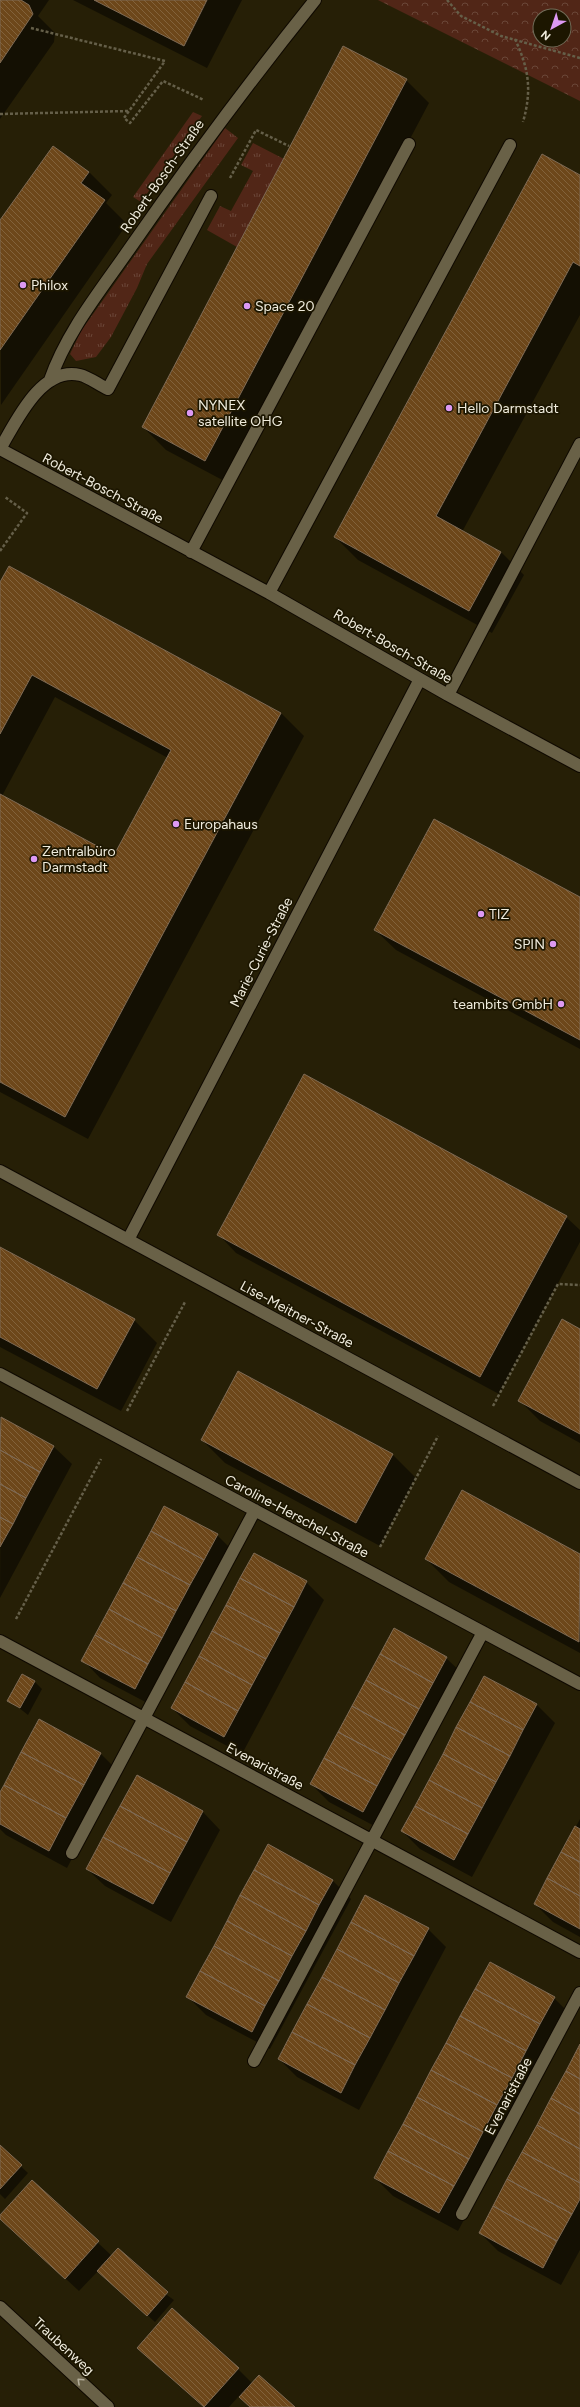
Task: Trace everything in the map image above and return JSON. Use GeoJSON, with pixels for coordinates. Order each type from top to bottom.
{"type":"FeatureCollection","features":[{"type":"Feature","properties":{"kind":"street","name":"Robert-Bosch-Straße"},"geometry":{"type":"LineString","coordinates":[[315,0],[228,111],[80,320],[57,358],[50,380],[28,403],[0,449],[269,593],[448,695],[580,766]]}},
{"type":"Feature","properties":{"kind":"street"},"geometry":{"type":"LineString","coordinates":[[191,552],[409,144]]}},
{"type":"Feature","properties":{"kind":"street"},"geometry":{"type":"LineString","coordinates":[[269,593],[510,145]]}},
{"type":"Feature","properties":{"kind":"street"},"geometry":{"type":"LineString","coordinates":[[50,380],[64,375],[80,375],[108,389],[211,196]]}},
{"type":"Feature","properties":{"kind":"street"},"geometry":{"type":"LineString","coordinates":[[448,695],[580,444]]}},
{"type":"Feature","properties":{"kind":"street","name":"Marie-Curie-Straße"},"geometry":{"type":"LineString","coordinates":[[128,1240],[420,679]]}},
{"type":"Feature","properties":{"kind":"street","name":"Lise-Meitner-Straße"},"geometry":{"type":"LineString","coordinates":[[0,1171],[580,1483]]}},
{"type":"Feature","properties":{"kind":"street","name":"Caroline-Herschel-Straße"},"geometry":{"type":"LineString","coordinates":[[0,1374],[580,1684]]}},
{"type":"Feature","properties":{"kind":"street"},"geometry":{"type":"LineString","coordinates":[[72,1853],[255,1510]]}},
{"type":"Feature","properties":{"kind":"street"},"geometry":{"type":"LineString","coordinates":[[254,2061],[483,1632]]}},
{"type":"Feature","properties":{"kind":"street","name":"Evenaristraße"},"geometry":{"type":"LineString","coordinates":[[2,1642],[580,1952]]}},
{"type":"Feature","properties":{"kind":"street","name":"Evenaristraße"},"geometry":{"type":"LineString","coordinates":[[462,2214],[580,1993]]}},
{"type":"Feature","properties":{"kind":"street","name":"Traubenweg"},"geometry":{"type":"LineString","coordinates":[[0,2307],[108,2407]]}},
{"type":"Feature","properties":{"kind":"path"},"geometry":{"type":"LineString","coordinates":[[447,0],[461,16],[501,36],[580,58]]}},
{"type":"Feature","properties":{"kind":"path"},"geometry":{"type":"LineString","coordinates":[[31,28],[165,62],[124,118],[130,123],[163,82],[228,111]]}},
{"type":"Feature","properties":{"kind":"path"},"geometry":{"type":"LineString","coordinates":[[510,145],[522,123],[529,101],[528,75],[523,57],[515,39]]}},
{"type":"Feature","properties":{"kind":"path"},"geometry":{"type":"LineString","coordinates":[[0,114],[129,111]]}},
{"type":"Feature","properties":{"kind":"path"},"geometry":{"type":"LineString","coordinates":[[211,196],[219,199],[256,130],[289,146]]}},
{"type":"Feature","properties":{"kind":"path"},"geometry":{"type":"LineString","coordinates":[[0,551],[27,513],[5,497]]}},
{"type":"Feature","properties":{"kind":"path"},"geometry":{"type":"LineString","coordinates":[[2,1642],[198,1277]]}},
{"type":"Feature","properties":{"kind":"path"},"geometry":{"type":"LineString","coordinates":[[481,1429],[558,1284],[580,1285]]}},
{"type":"Feature","properties":{"kind":"path"},"geometry":{"type":"LineString","coordinates":[[368,1571],[450,1413]]}},
{"type":"Feature","properties":{"kind":"green space"},"geometry":{"type":"Polygon","coordinates":[[[378,0],[580,0],[580,101],[378,0]]]}},
{"type":"Feature","properties":{"kind":"green space"},"geometry":{"type":"Polygon","coordinates":[[[193,112],[202,116],[141,202],[133,197],[193,112]]]}},
{"type":"Feature","properties":{"kind":"green space"},"geometry":{"type":"Polygon","coordinates":[[[225,128],[238,138],[147,264],[137,288],[111,337],[96,357],[76,361],[70,354],[81,331],[225,128]]]}},
{"type":"Feature","properties":{"kind":"green space"},"geometry":{"type":"Polygon","coordinates":[[[253,143],[284,159],[237,247],[207,230],[220,206],[231,211],[253,171],[241,165],[253,143]]]}},
{"type":"Feature","properties":{"kind":"building"},"geometry":{"type":"Polygon","coordinates":[[[0,0],[21,0],[29,5],[33,14],[0,63],[0,0]]]}},
{"type":"Feature","properties":{"kind":"building"},"geometry":{"type":"Polygon","coordinates":[[[94,0],[207,0],[184,46],[94,0]]]}},
{"type":"Feature","properties":{"kind":"building","name":"Space 20"},"geometry":{"type":"Polygon","coordinates":[[[343,46],[407,79],[205,461],[142,427],[343,46]]]}},
{"type":"Feature","properties":{"kind":"building","name":"Philox"},"geometry":{"type":"Polygon","coordinates":[[[53,146],[89,172],[81,183],[105,200],[0,350],[0,220],[53,146]]]}},
{"type":"Feature","properties":{"kind":"building","name":"Hello Darmstadt"},"geometry":{"type":"Polygon","coordinates":[[[542,154],[580,175],[580,266],[573,262],[436,516],[501,552],[469,611],[334,537],[542,154]]]}},
{"type":"Feature","properties":{"kind":"building","name":"Europahaus"},"geometry":{"type":"Polygon","coordinates":[[[9,566],[281,713],[65,1117],[0,1082],[0,794],[114,855],[171,750],[32,675],[0,734],[0,582],[9,566]]]}},
{"type":"Feature","properties":{"kind":"building","name":"TIZ"},"geometry":{"type":"Polygon","coordinates":[[[434,819],[580,897],[580,1040],[374,930],[434,819]]]}},
{"type":"Feature","properties":{"kind":"building"},"geometry":{"type":"Polygon","coordinates":[[[304,1074],[567,1216],[480,1377],[217,1235],[304,1074]]]}},
{"type":"Feature","properties":{"kind":"building"},"geometry":{"type":"Polygon","coordinates":[[[0,1247],[135,1319],[97,1389],[0,1337],[0,1247]]]}},
{"type":"Feature","properties":{"kind":"building"},"geometry":{"type":"Polygon","coordinates":[[[562,1319],[580,1329],[580,1434],[518,1401],[562,1319]]]}},
{"type":"Feature","properties":{"kind":"building"},"geometry":{"type":"Polygon","coordinates":[[[238,1371],[393,1454],[356,1523],[201,1440],[238,1371]]]}},
{"type":"Feature","properties":{"kind":"building"},"geometry":{"type":"Polygon","coordinates":[[[1,1417],[54,1446],[40,1472],[0,1450],[1,1417]]]}},
{"type":"Feature","properties":{"kind":"building"},"geometry":{"type":"Polygon","coordinates":[[[0,1450],[40,1472],[26,1498],[0,1484],[0,1450]]]}},
{"type":"Feature","properties":{"kind":"building"},"geometry":{"type":"Polygon","coordinates":[[[0,1484],[26,1498],[13,1524],[0,1517],[0,1484]]]}},
{"type":"Feature","properties":{"kind":"building"},"geometry":{"type":"Polygon","coordinates":[[[462,1490],[580,1554],[579,1642],[425,1559],[462,1490]]]}},
{"type":"Feature","properties":{"kind":"building"},"geometry":{"type":"Polygon","coordinates":[[[164,1506],[218,1534],[204,1560],[151,1531],[164,1506]]]}},
{"type":"Feature","properties":{"kind":"building"},"geometry":{"type":"Polygon","coordinates":[[[0,1517],[13,1524],[0,1547],[0,1517]]]}},
{"type":"Feature","properties":{"kind":"building"},"geometry":{"type":"Polygon","coordinates":[[[151,1531],[204,1560],[190,1585],[137,1557],[151,1531]]]}},
{"type":"Feature","properties":{"kind":"building"},"geometry":{"type":"Polygon","coordinates":[[[254,1553],[307,1581],[294,1607],[240,1578],[254,1553]]]}},
{"type":"Feature","properties":{"kind":"building"},"geometry":{"type":"Polygon","coordinates":[[[137,1557],[190,1585],[176,1611],[123,1583],[137,1557]]]}},
{"type":"Feature","properties":{"kind":"building"},"geometry":{"type":"Polygon","coordinates":[[[240,1578],[294,1607],[280,1633],[226,1605],[240,1578]]]}},
{"type":"Feature","properties":{"kind":"building"},"geometry":{"type":"Polygon","coordinates":[[[123,1583],[176,1611],[162,1638],[109,1609],[123,1583]]]}},
{"type":"Feature","properties":{"kind":"building"},"geometry":{"type":"Polygon","coordinates":[[[226,1605],[280,1633],[266,1659],[212,1631],[226,1605]]]}},
{"type":"Feature","properties":{"kind":"building"},"geometry":{"type":"Polygon","coordinates":[[[109,1609],[162,1638],[148,1664],[95,1635],[109,1609]]]}},
{"type":"Feature","properties":{"kind":"building"},"geometry":{"type":"Polygon","coordinates":[[[394,1628],[447,1657],[433,1683],[380,1654],[394,1628]]]}},
{"type":"Feature","properties":{"kind":"building"},"geometry":{"type":"Polygon","coordinates":[[[212,1631],[266,1659],[252,1685],[199,1656],[212,1631]]]}},
{"type":"Feature","properties":{"kind":"building"},"geometry":{"type":"Polygon","coordinates":[[[95,1635],[148,1664],[135,1689],[81,1661],[95,1635]]]}},
{"type":"Feature","properties":{"kind":"building"},"geometry":{"type":"Polygon","coordinates":[[[380,1654],[433,1683],[419,1709],[366,1680],[380,1654]]]}},
{"type":"Feature","properties":{"kind":"building"},"geometry":{"type":"Polygon","coordinates":[[[199,1656],[252,1685],[238,1711],[185,1682],[199,1656]]]}},
{"type":"Feature","properties":{"kind":"building"},"geometry":{"type":"Polygon","coordinates":[[[22,1674],[35,1681],[20,1708],[7,1701],[22,1674]]]}},
{"type":"Feature","properties":{"kind":"building"},"geometry":{"type":"Polygon","coordinates":[[[484,1676],[537,1704],[523,1730],[470,1702],[484,1676]]]}},
{"type":"Feature","properties":{"kind":"building"},"geometry":{"type":"Polygon","coordinates":[[[366,1680],[419,1709],[405,1735],[352,1706],[366,1680]]]}},
{"type":"Feature","properties":{"kind":"building"},"geometry":{"type":"Polygon","coordinates":[[[185,1682],[238,1711],[224,1737],[171,1708],[185,1682]]]}},
{"type":"Feature","properties":{"kind":"building"},"geometry":{"type":"Polygon","coordinates":[[[470,1702],[523,1730],[510,1756],[456,1727],[470,1702]]]}},
{"type":"Feature","properties":{"kind":"building"},"geometry":{"type":"Polygon","coordinates":[[[352,1706],[405,1735],[391,1760],[338,1732],[352,1706]]]}},
{"type":"Feature","properties":{"kind":"building"},"geometry":{"type":"Polygon","coordinates":[[[39,1719],[101,1753],[84,1785],[21,1752],[39,1719]]]}},
{"type":"Feature","properties":{"kind":"building"},"geometry":{"type":"Polygon","coordinates":[[[456,1727],[510,1756],[496,1782],[443,1754],[456,1727]]]}},
{"type":"Feature","properties":{"kind":"building"},"geometry":{"type":"Polygon","coordinates":[[[338,1732],[391,1760],[377,1786],[324,1758],[338,1732]]]}},
{"type":"Feature","properties":{"kind":"building"},"geometry":{"type":"Polygon","coordinates":[[[21,1752],[84,1785],[66,1818],[4,1785],[21,1752]]]}},
{"type":"Feature","properties":{"kind":"building"},"geometry":{"type":"Polygon","coordinates":[[[443,1754],[496,1782],[482,1808],[429,1780],[443,1754]]]}},
{"type":"Feature","properties":{"kind":"building"},"geometry":{"type":"Polygon","coordinates":[[[324,1758],[377,1786],[363,1812],[310,1784],[324,1758]]]}},
{"type":"Feature","properties":{"kind":"building"},"geometry":{"type":"Polygon","coordinates":[[[137,1775],[203,1811],[187,1842],[120,1806],[137,1775]]]}},
{"type":"Feature","properties":{"kind":"building"},"geometry":{"type":"Polygon","coordinates":[[[429,1780],[482,1808],[468,1834],[415,1806],[429,1780]]]}},
{"type":"Feature","properties":{"kind":"building"},"geometry":{"type":"Polygon","coordinates":[[[4,1785],[66,1818],[49,1851],[0,1824],[0,1792],[4,1785]]]}},
{"type":"Feature","properties":{"kind":"building"},"geometry":{"type":"Polygon","coordinates":[[[120,1806],[187,1842],[170,1873],[103,1837],[120,1806]]]}},
{"type":"Feature","properties":{"kind":"building"},"geometry":{"type":"Polygon","coordinates":[[[415,1806],[468,1834],[454,1860],[401,1831],[415,1806]]]}},
{"type":"Feature","properties":{"kind":"building"},"geometry":{"type":"Polygon","coordinates":[[[575,1826],[580,1829],[580,1862],[561,1852],[575,1826]]]}},
{"type":"Feature","properties":{"kind":"building"},"geometry":{"type":"Polygon","coordinates":[[[103,1837],[170,1873],[153,1904],[86,1869],[103,1837]]]}},
{"type":"Feature","properties":{"kind":"building"},"geometry":{"type":"Polygon","coordinates":[[[268,1844],[333,1880],[319,1905],[254,1870],[268,1844]]]}},
{"type":"Feature","properties":{"kind":"building"},"geometry":{"type":"Polygon","coordinates":[[[561,1852],[580,1862],[580,1896],[547,1878],[561,1852]]]}},
{"type":"Feature","properties":{"kind":"building"},"geometry":{"type":"Polygon","coordinates":[[[254,1870],[319,1905],[306,1931],[240,1895],[254,1870]]]}},
{"type":"Feature","properties":{"kind":"building"},"geometry":{"type":"Polygon","coordinates":[[[547,1878],[580,1896],[580,1929],[534,1904],[547,1878]]]}},
{"type":"Feature","properties":{"kind":"building"},"geometry":{"type":"Polygon","coordinates":[[[240,1895],[306,1931],[292,1956],[227,1921],[240,1895]]]}},
{"type":"Feature","properties":{"kind":"building"},"geometry":{"type":"Polygon","coordinates":[[[365,1895],[429,1928],[414,1956],[351,1922],[365,1895]]]}},
{"type":"Feature","properties":{"kind":"building"},"geometry":{"type":"Polygon","coordinates":[[[227,1921],[292,1956],[279,1981],[214,1946],[227,1921]]]}},
{"type":"Feature","properties":{"kind":"building"},"geometry":{"type":"Polygon","coordinates":[[[351,1922],[414,1956],[399,1983],[337,1949],[351,1922]]]}},
{"type":"Feature","properties":{"kind":"building"},"geometry":{"type":"Polygon","coordinates":[[[214,1946],[279,1981],[265,2006],[200,1971],[214,1946]]]}},
{"type":"Feature","properties":{"kind":"building"},"geometry":{"type":"Polygon","coordinates":[[[337,1949],[399,1983],[385,2010],[322,1977],[337,1949]]]}},
{"type":"Feature","properties":{"kind":"building"},"geometry":{"type":"Polygon","coordinates":[[[490,1962],[555,1997],[540,2024],[475,1989],[490,1962]]]}},
{"type":"Feature","properties":{"kind":"building"},"geometry":{"type":"Polygon","coordinates":[[[200,1971],[265,2006],[252,2032],[186,1997],[200,1971]]]}},
{"type":"Feature","properties":{"kind":"building"},"geometry":{"type":"Polygon","coordinates":[[[322,1977],[385,2010],[370,2038],[307,2004],[322,1977]]]}},
{"type":"Feature","properties":{"kind":"building"},"geometry":{"type":"Polygon","coordinates":[[[475,1989],[540,2024],[526,2051],[460,2016],[475,1989]]]}},
{"type":"Feature","properties":{"kind":"building"},"geometry":{"type":"Polygon","coordinates":[[[307,2004],[370,2038],[355,2065],[292,2032],[307,2004]]]}},
{"type":"Feature","properties":{"kind":"building"},"geometry":{"type":"Polygon","coordinates":[[[460,2016],[526,2051],[512,2078],[446,2043],[460,2016]]]}},
{"type":"Feature","properties":{"kind":"building"},"geometry":{"type":"Polygon","coordinates":[[[292,2032],[355,2065],[341,2093],[278,2059],[292,2032]]]}},
{"type":"Feature","properties":{"kind":"building"},"geometry":{"type":"Polygon","coordinates":[[[446,2043],[512,2078],[497,2105],[431,2070],[446,2043]]]}},
{"type":"Feature","properties":{"kind":"building"},"geometry":{"type":"Polygon","coordinates":[[[580,2044],[580,2079],[566,2071],[580,2044]]]}},
{"type":"Feature","properties":{"kind":"building"},"geometry":{"type":"Polygon","coordinates":[[[431,2070],[497,2105],[483,2132],[417,2097],[431,2070]]]}},
{"type":"Feature","properties":{"kind":"building"},"geometry":{"type":"Polygon","coordinates":[[[566,2071],[580,2079],[580,2114],[551,2098],[566,2071]]]}},
{"type":"Feature","properties":{"kind":"building"},"geometry":{"type":"Polygon","coordinates":[[[417,2097],[483,2132],[469,2159],[403,2124],[417,2097]]]}},
{"type":"Feature","properties":{"kind":"building"},"geometry":{"type":"Polygon","coordinates":[[[551,2098],[580,2114],[580,2149],[537,2125],[551,2098]]]}},
{"type":"Feature","properties":{"kind":"building"},"geometry":{"type":"Polygon","coordinates":[[[403,2124],[469,2159],[454,2186],[388,2151],[403,2124]]]}},
{"type":"Feature","properties":{"kind":"building"},"geometry":{"type":"Polygon","coordinates":[[[537,2125],[580,2149],[580,2183],[522,2152],[537,2125]]]}},
{"type":"Feature","properties":{"kind":"building"},"geometry":{"type":"Polygon","coordinates":[[[0,2145],[22,2165],[0,2189],[0,2145]]]}},
{"type":"Feature","properties":{"kind":"building"},"geometry":{"type":"Polygon","coordinates":[[[388,2151],[454,2186],[439,2213],[374,2178],[388,2151]]]}},
{"type":"Feature","properties":{"kind":"building"},"geometry":{"type":"Polygon","coordinates":[[[522,2152],[580,2183],[580,2199],[572,2214],[507,2179],[522,2152]]]}},
{"type":"Feature","properties":{"kind":"building"},"geometry":{"type":"Polygon","coordinates":[[[507,2179],[572,2214],[557,2241],[493,2206],[507,2179]]]}},
{"type":"Feature","properties":{"kind":"building"},"geometry":{"type":"Polygon","coordinates":[[[32,2180],[99,2241],[65,2279],[0,2219],[0,2215],[32,2180]]]}},
{"type":"Feature","properties":{"kind":"building"},"geometry":{"type":"Polygon","coordinates":[[[493,2206],[557,2241],[543,2268],[479,2233],[493,2206]]]}},
{"type":"Feature","properties":{"kind":"building"},"geometry":{"type":"Polygon","coordinates":[[[118,2248],[168,2292],[147,2316],[97,2271],[118,2248]]]}},
{"type":"Feature","properties":{"kind":"building"},"geometry":{"type":"Polygon","coordinates":[[[172,2308],[239,2368],[204,2407],[137,2348],[172,2308]]]}},
{"type":"Feature","properties":{"kind":"building"},"geometry":{"type":"Polygon","coordinates":[[[259,2375],[295,2407],[250,2407],[239,2397],[259,2375]]]}},
{"type":"Feature","properties":{"kind":"place","name":"Philox"},"geometry":{"type":"Point","coordinates":[23,285]}},
{"type":"Feature","properties":{"kind":"place","name":"Space 20"},"geometry":{"type":"Point","coordinates":[247,306]}},
{"type":"Feature","properties":{"kind":"place","name":"Hello Darmstadt"},"geometry":{"type":"Point","coordinates":[449,408]}},
{"type":"Feature","properties":{"kind":"place","name":"NYNEX satellite OHG"},"geometry":{"type":"Point","coordinates":[190,413]}},
{"type":"Feature","properties":{"kind":"place","name":"Europahaus"},"geometry":{"type":"Point","coordinates":[176,824]}},
{"type":"Feature","properties":{"kind":"place","name":"Zentralbüro Darmstadt"},"geometry":{"type":"Point","coordinates":[34,859]}},
{"type":"Feature","properties":{"kind":"place","name":"TIZ"},"geometry":{"type":"Point","coordinates":[481,914]}},
{"type":"Feature","properties":{"kind":"place","name":"SPIN"},"geometry":{"type":"Point","coordinates":[553,944]}},
{"type":"Feature","properties":{"kind":"place","name":"teambits GmbH"},"geometry":{"type":"Point","coordinates":[561,1004]}}]}
